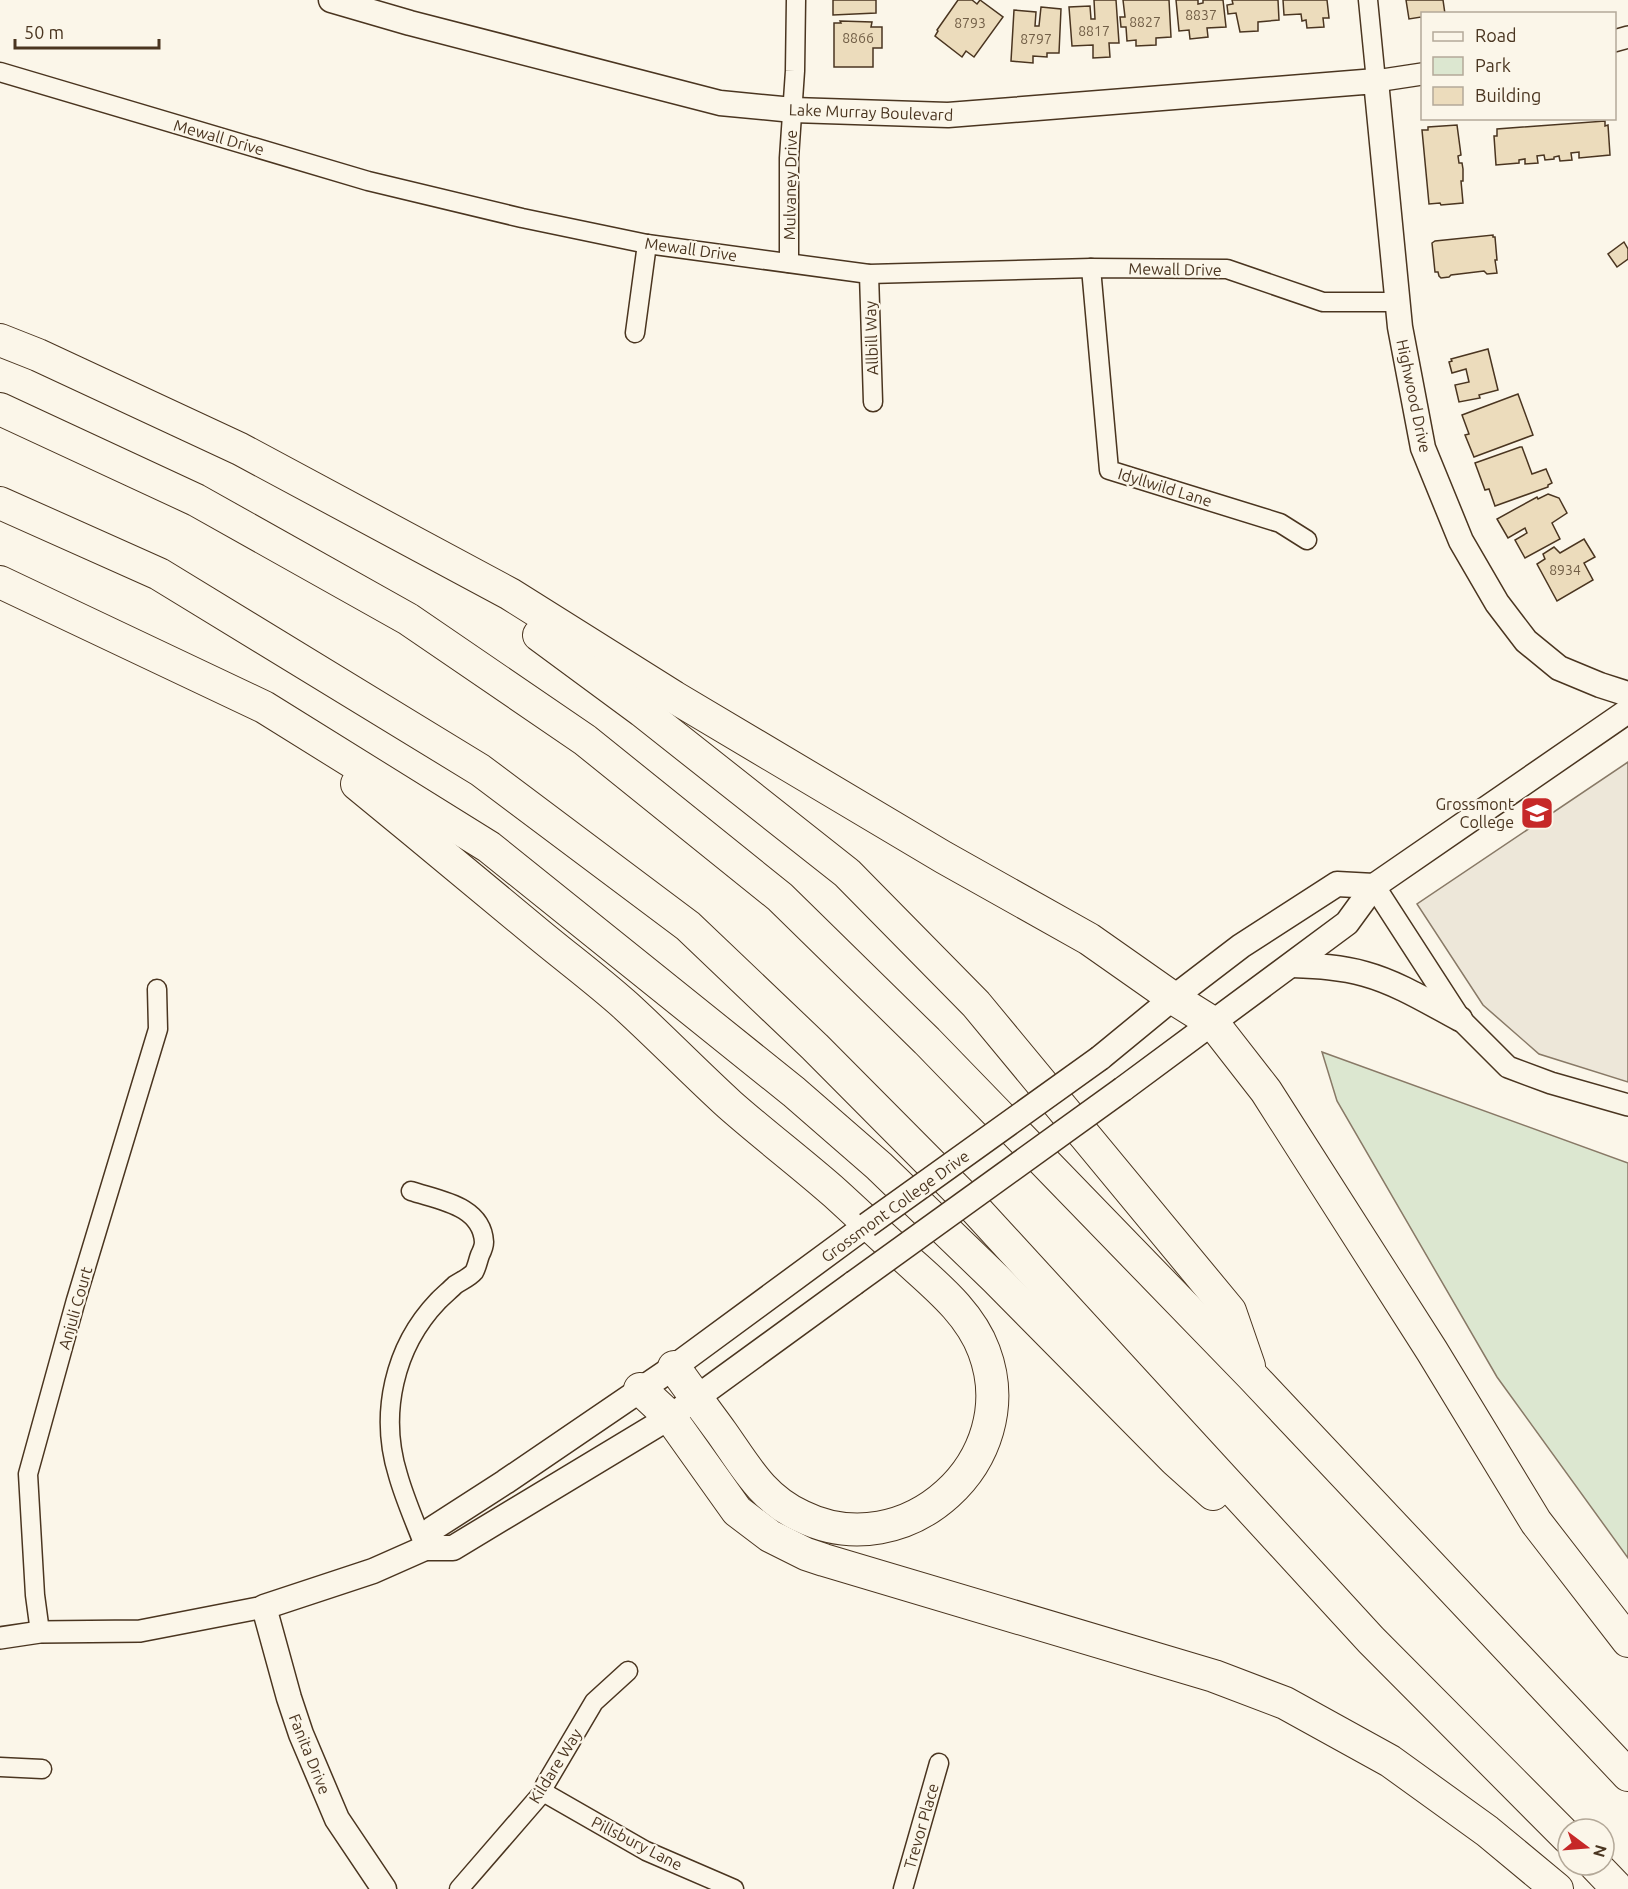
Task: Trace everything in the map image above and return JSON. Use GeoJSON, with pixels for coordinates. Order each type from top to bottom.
{"type":"FeatureCollection","features":[{"type":"Feature","properties":{"kind":"highway"},"geometry":{"type":"LineString","coordinates":[[0,340],[38,355],[240,449],[510,594],[675,697],[943,857],[1089,939],[1213,1023],[1266,1091],[1432,1351],[1536,1522],[1628,1641]]}},
{"type":"Feature","properties":{"kind":"highway"},"geometry":{"type":"LineString","coordinates":[[0,409],[196,500],[408,619],[585,740],[780,897],[927,1041],[1252,1376],[1628,1775]]}},
{"type":"Feature","properties":{"kind":"highway"},"geometry":{"type":"LineString","coordinates":[[0,503],[159,574],[480,770],[688,926],[815,1047],[969,1202],[1371,1640],[1556,1826]]}},
{"type":"Feature","properties":{"kind":"highway"},"geometry":{"type":"LineString","coordinates":[[410,540],[642,711],[847,873],[976,1004],[1230,1311],[1252,1376]]}},
{"type":"Feature","properties":{"kind":"highway"},"geometry":{"type":"LineString","coordinates":[[0,582],[264,707],[489,847],[794,1092],[879,1166],[996,1279],[1175,1460],[1331,1597]]}},
{"type":"Feature","properties":{"kind":"highway"},"geometry":{"type":"LineString","coordinates":[[264,707],[624,1005],[730,1105],[833,1192],[956,1305],[977,1335],[984,1352],[989,1369],[992,1406],[989,1424],[977,1457],[969,1471],[946,1496],[933,1506],[901,1522],[881,1527],[842,1528],[813,1521],[786,1509],[772,1498],[748,1472],[674,1367]]}},
{"type":"Feature","properties":{"kind":"highway"},"geometry":{"type":"LineString","coordinates":[[640,1389],[670,1417],[737,1510],[770,1536],[824,1560],[1214,1676],[1285,1703],[1390,1761],[1487,1832],[1557,1889]]}},
{"type":"Feature","properties":{"kind":"highway"},"geometry":{"type":"LineString","coordinates":[[1606,1877],[1618,1889]]}},
{"type":"Feature","properties":{"kind":"main road","name":"Lake Murray Boulevard"},"geometry":{"type":"LineString","coordinates":[[331,0],[410,23],[720,103],[793,110],[948,115],[1376,81]]}},
{"type":"Feature","properties":{"kind":"main road","name":"Highwood Drive"},"geometry":{"type":"LineString","coordinates":[[1376,81],[1400,327],[1423,448],[1461,541],[1497,603],[1526,641],[1559,668],[1628,694]]}},
{"type":"Feature","properties":{"kind":"main road"},"geometry":{"type":"LineString","coordinates":[[264,1607],[373,1571],[425,1548],[453,1548],[670,1417],[1292,965],[1347,923],[1374,885],[1628,711]]}},
{"type":"Feature","properties":{"kind":"main road","name":"Grossmont College Drive"},"geometry":{"type":"LineString","coordinates":[[425,1548],[432,1529],[674,1367],[1100,1058],[1241,946],[1337,884],[1374,885]]}},
{"type":"Feature","properties":{"kind":"main road"},"geometry":{"type":"LineString","coordinates":[[1292,965],[1320,966],[1364,974],[1404,989],[1460,1019]]}},
{"type":"Feature","properties":{"kind":"main road","name":"Fanita Drive"},"geometry":{"type":"LineString","coordinates":[[264,1607],[301,1734],[337,1819],[384,1889]]}},
{"type":"Feature","properties":{"kind":"street","name":"Mulvaney Drive"},"geometry":{"type":"LineString","coordinates":[[789,263],[789,158],[793,110],[796,0]]}},
{"type":"Feature","properties":{"kind":"street"},"geometry":{"type":"LineString","coordinates":[[1368,0],[1376,81]]}},
{"type":"Feature","properties":{"kind":"street","name":"Mewall Drive"},"geometry":{"type":"LineString","coordinates":[[0,72],[368,181],[522,218],[647,244],[869,274],[1091,268],[1227,269],[1323,302],[1398,302]]}},
{"type":"Feature","properties":{"kind":"street","name":"Lake Murray Boulevard"},"geometry":{"type":"LineString","coordinates":[[1376,81],[1421,74]]}},
{"type":"Feature","properties":{"kind":"street"},"geometry":{"type":"LineString","coordinates":[[635,333],[647,244]]}},
{"type":"Feature","properties":{"kind":"street","name":"Idyllwild Lane"},"geometry":{"type":"LineString","coordinates":[[1091,268],[1109,470],[1280,523],[1307,540]]}},
{"type":"Feature","properties":{"kind":"street","name":"Allbill Way"},"geometry":{"type":"LineString","coordinates":[[869,274],[873,402]]}},
{"type":"Feature","properties":{"kind":"street"},"geometry":{"type":"LineString","coordinates":[[1374,885],[1460,1019],[1508,1067],[1551,1083],[1628,1105]]}},
{"type":"Feature","properties":{"kind":"street","name":"Anjuli Court"},"geometry":{"type":"LineString","coordinates":[[40,1632],[35,1595],[28,1474],[76,1300],[158,1029],[156,989]]}},
{"type":"Feature","properties":{"kind":"street"},"geometry":{"type":"LineString","coordinates":[[411,1191],[461,1207],[479,1223],[485,1243],[474,1272],[439,1300],[413,1334],[403,1354],[392,1394],[390,1435],[393,1456],[398,1476],[425,1548]]}},
{"type":"Feature","properties":{"kind":"street"},"geometry":{"type":"LineString","coordinates":[[0,1638],[40,1632],[140,1631],[264,1607]]}},
{"type":"Feature","properties":{"kind":"street","name":"Kildare Way"},"geometry":{"type":"LineString","coordinates":[[459,1889],[543,1792],[594,1702],[628,1671]]}},
{"type":"Feature","properties":{"kind":"street","name":"Trevor Place"},"geometry":{"type":"LineString","coordinates":[[903,1889],[939,1763]]}},
{"type":"Feature","properties":{"kind":"street"},"geometry":{"type":"LineString","coordinates":[[0,1767],[42,1769]]}},
{"type":"Feature","properties":{"kind":"street","name":"Pillsbury Lane"},"geometry":{"type":"LineString","coordinates":[[543,1792],[646,1851],[734,1889]]}},
{"type":"Feature","properties":{"kind":"green space"},"geometry":{"type":"Polygon","coordinates":[[[1322,1052],[1628,1163],[1628,1558],[1497,1377],[1337,1101],[1322,1052]]]}},
{"type":"Feature","properties":{"kind":"shaded area"},"geometry":{"type":"Polygon","coordinates":[[[1628,762],[1628,1082],[1539,1054],[1483,1005],[1417,904],[1628,762]]]}},
{"type":"Feature","properties":{"kind":"building"},"geometry":{"type":"Polygon","coordinates":[[[833,0],[876,0],[876,13],[833,15],[833,0]]]}},
{"type":"Feature","properties":{"kind":"building"},"geometry":{"type":"Polygon","coordinates":[[[958,0],[972,0],[977,4],[980,0],[1003,17],[974,57],[966,51],[962,57],[935,36],[958,0]]]}},
{"type":"Feature","properties":{"kind":"building"},"geometry":{"type":"Polygon","coordinates":[[[1094,0],[1116,0],[1119,43],[1109,43],[1110,57],[1093,58],[1093,45],[1072,46],[1069,7],[1090,6],[1091,19],[1095,19],[1094,0]]]}},
{"type":"Feature","properties":{"kind":"building"},"geometry":{"type":"Polygon","coordinates":[[[1123,0],[1169,0],[1171,37],[1156,38],[1156,45],[1136,46],[1136,40],[1127,41],[1126,27],[1121,27],[1120,17],[1125,17],[1123,0]]]}},
{"type":"Feature","properties":{"kind":"building"},"geometry":{"type":"Polygon","coordinates":[[[1176,0],[1198,0],[1198,4],[1203,3],[1203,0],[1223,0],[1226,27],[1207,28],[1208,37],[1190,39],[1189,30],[1179,31],[1176,0]]]}},
{"type":"Feature","properties":{"kind":"building"},"geometry":{"type":"Polygon","coordinates":[[[1232,0],[1278,0],[1279,20],[1258,22],[1258,31],[1240,32],[1236,13],[1228,14],[1227,5],[1233,4],[1232,0]]]}},
{"type":"Feature","properties":{"kind":"building"},"geometry":{"type":"Polygon","coordinates":[[[1283,0],[1327,0],[1329,18],[1323,18],[1324,27],[1307,28],[1306,20],[1302,21],[1301,14],[1284,15],[1283,0]]]}},
{"type":"Feature","properties":{"kind":"building"},"geometry":{"type":"Polygon","coordinates":[[[1406,0],[1443,0],[1445,12],[1421,12],[1421,17],[1409,19],[1406,0]]]}},
{"type":"Feature","properties":{"kind":"building"},"geometry":{"type":"Polygon","coordinates":[[[1041,7],[1061,9],[1059,53],[1047,53],[1047,57],[1033,56],[1033,63],[1011,61],[1014,10],[1036,12],[1035,26],[1039,26],[1041,7]]]}},
{"type":"Feature","properties":{"kind":"building"},"geometry":{"type":"Polygon","coordinates":[[[840,21],[872,22],[871,27],[882,27],[882,48],[873,48],[873,67],[834,67],[834,23],[841,23],[840,21]]]}},
{"type":"Feature","properties":{"kind":"building"},"geometry":{"type":"Polygon","coordinates":[[[1605,121],[1605,126],[1608,125],[1610,155],[1579,158],[1579,152],[1571,153],[1572,160],[1560,161],[1559,156],[1545,160],[1544,155],[1537,156],[1538,163],[1525,164],[1525,159],[1519,160],[1519,163],[1496,165],[1494,136],[1497,136],[1497,129],[1605,121]]]}},
{"type":"Feature","properties":{"kind":"building"},"geometry":{"type":"Polygon","coordinates":[[[1457,125],[1461,155],[1458,156],[1463,169],[1463,181],[1461,181],[1463,203],[1429,204],[1422,130],[1428,130],[1428,127],[1457,125]]]}},
{"type":"Feature","properties":{"kind":"building"},"geometry":{"type":"Polygon","coordinates":[[[1493,235],[1497,273],[1487,274],[1484,271],[1441,278],[1438,272],[1435,272],[1432,243],[1435,241],[1493,235]]]}},
{"type":"Feature","properties":{"kind":"building"},"geometry":{"type":"Polygon","coordinates":[[[1624,242],[1628,249],[1628,259],[1617,267],[1608,254],[1624,242]]]}},
{"type":"Feature","properties":{"kind":"building"},"geometry":{"type":"Polygon","coordinates":[[[1488,349],[1498,390],[1479,395],[1480,398],[1459,402],[1455,385],[1469,382],[1466,369],[1452,373],[1449,362],[1452,361],[1451,359],[1488,349]]]}},
{"type":"Feature","properties":{"kind":"building"},"geometry":{"type":"Polygon","coordinates":[[[1518,394],[1533,435],[1474,457],[1465,435],[1469,434],[1462,415],[1518,394]]]}},
{"type":"Feature","properties":{"kind":"building"},"geometry":{"type":"Polygon","coordinates":[[[1522,447],[1532,474],[1546,469],[1552,483],[1548,487],[1495,506],[1489,489],[1485,490],[1475,463],[1522,447]]]}},
{"type":"Feature","properties":{"kind":"building"},"geometry":{"type":"Polygon","coordinates":[[[1548,494],[1559,498],[1567,513],[1552,523],[1560,539],[1525,558],[1515,540],[1527,533],[1525,528],[1508,538],[1497,519],[1537,497],[1538,499],[1548,494]]]}},
{"type":"Feature","properties":{"kind":"building"},"geometry":{"type":"Polygon","coordinates":[[[1584,539],[1595,557],[1584,563],[1593,580],[1557,601],[1537,564],[1545,559],[1543,554],[1554,547],[1560,553],[1584,539]]]}},
{"type":"Feature","properties":{"kind":"place","name":"Grossmont College"},"geometry":{"type":"Point","coordinates":[1537,813]}}]}
